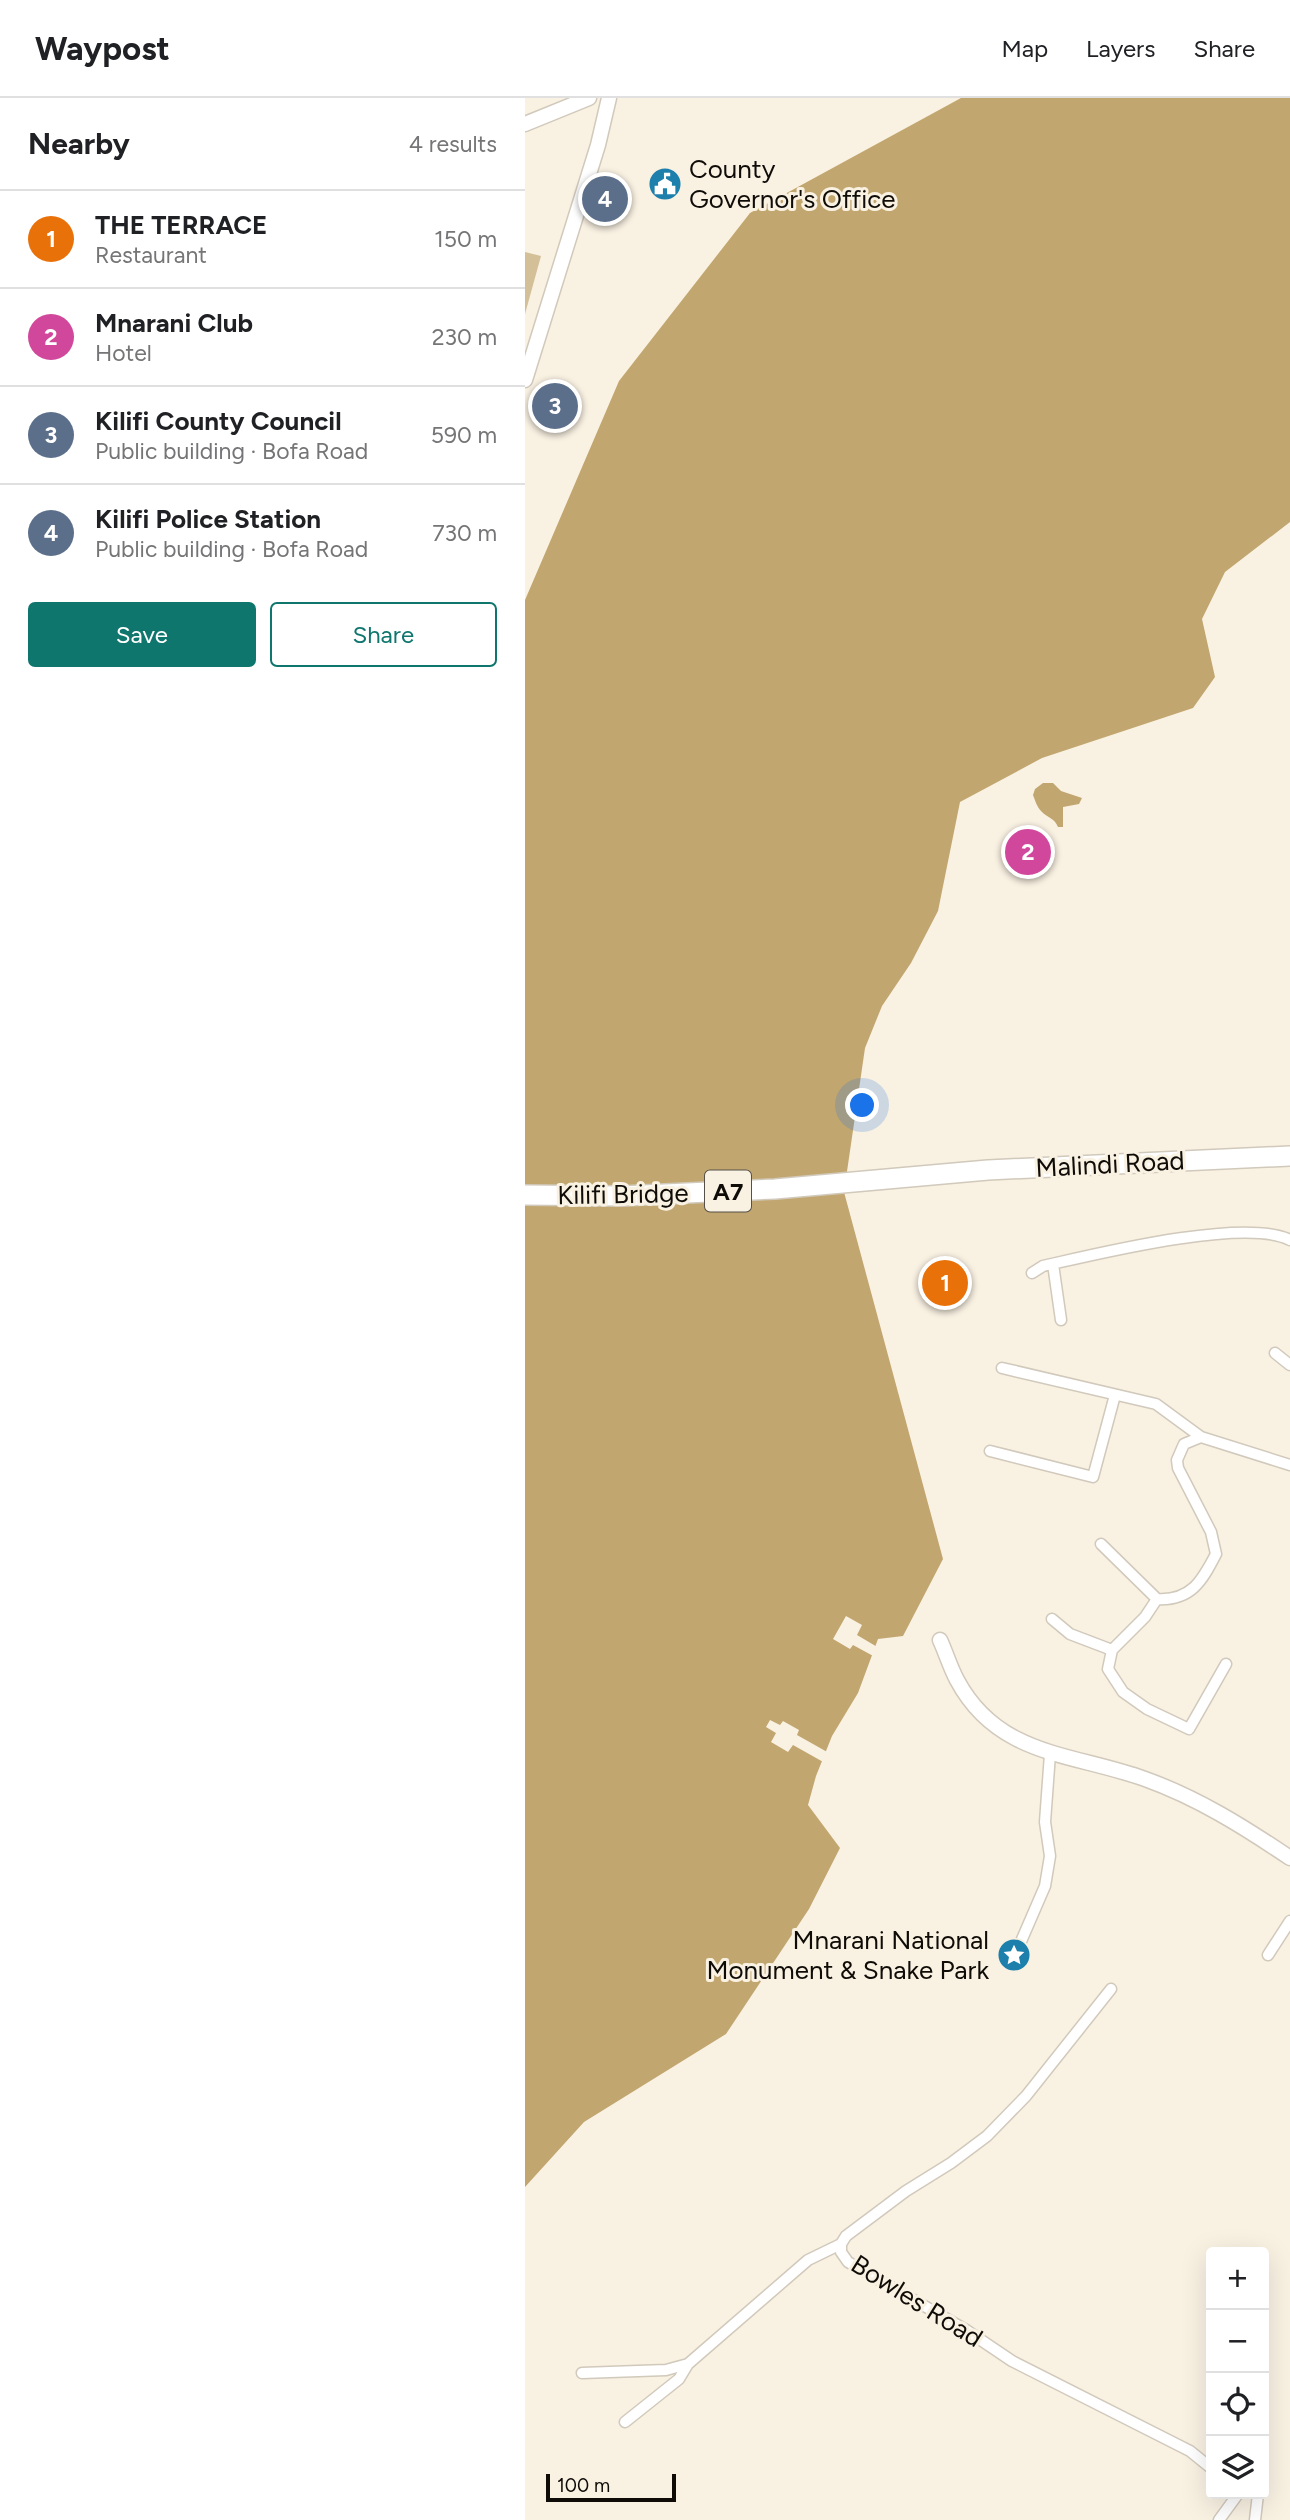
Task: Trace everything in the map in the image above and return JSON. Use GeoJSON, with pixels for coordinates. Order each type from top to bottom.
{"type":"FeatureCollection","features":[{"type":"Feature","properties":{"kind":"highway","name":"Malindi Road"},"geometry":{"type":"LineString","coordinates":[[929,1174],[1290,1156]]}},
{"type":"Feature","properties":{"kind":"highway","name":"Kilifi Bridge"},"geometry":{"type":"LineString","coordinates":[[525,1195],[621,1196],[775,1189],[929,1174]]}},
{"type":"Feature","properties":{"kind":"street"},"geometry":{"type":"LineString","coordinates":[[525,124],[589,98]]}},
{"type":"Feature","properties":{"kind":"street"},"geometry":{"type":"LineString","coordinates":[[525,380],[598,145],[609,98]]}},
{"type":"Feature","properties":{"kind":"street"},"geometry":{"type":"LineString","coordinates":[[1032,1273],[1053,1264],[1131,1247],[1240,1231],[1279,1234],[1290,1240]]}},
{"type":"Feature","properties":{"kind":"street"},"geometry":{"type":"LineString","coordinates":[[1053,1264],[1061,1320]]}},
{"type":"Feature","properties":{"kind":"street"},"geometry":{"type":"LineString","coordinates":[[1275,1353],[1290,1365]]}},
{"type":"Feature","properties":{"kind":"street"},"geometry":{"type":"LineString","coordinates":[[1002,1368],[1156,1404],[1201,1437],[1290,1465]]}},
{"type":"Feature","properties":{"kind":"street"},"geometry":{"type":"LineString","coordinates":[[990,1451],[1093,1477],[1115,1395]]}},
{"type":"Feature","properties":{"kind":"street"},"geometry":{"type":"LineString","coordinates":[[1101,1544],[1157,1598],[1168,1600],[1197,1587],[1216,1554],[1211,1532],[1182,1479],[1177,1460],[1184,1444],[1201,1437]]}},
{"type":"Feature","properties":{"kind":"street"},"geometry":{"type":"LineString","coordinates":[[1157,1598],[1145,1617],[1112,1650],[1108,1669],[1123,1692],[1147,1710],[1189,1729],[1226,1664]]}},
{"type":"Feature","properties":{"kind":"street"},"geometry":{"type":"LineString","coordinates":[[1052,1619],[1070,1634],[1112,1650]]}},
{"type":"Feature","properties":{"kind":"street"},"geometry":{"type":"LineString","coordinates":[[940,1640],[957,1680],[988,1720],[1019,1742],[1050,1754],[1144,1779],[1202,1802],[1290,1858]]}},
{"type":"Feature","properties":{"kind":"street"},"geometry":{"type":"LineString","coordinates":[[1016,1953],[1045,1886],[1050,1856],[1045,1822],[1050,1754]]}},
{"type":"Feature","properties":{"kind":"street"},"geometry":{"type":"LineString","coordinates":[[1268,1955],[1290,1921]]}},
{"type":"Feature","properties":{"kind":"street"},"geometry":{"type":"LineString","coordinates":[[841,2244],[846,2236],[896,2199],[987,2136],[1026,2096],[1111,1989]]}},
{"type":"Feature","properties":{"kind":"street","name":"Bowles Road"},"geometry":{"type":"LineString","coordinates":[[625,2422],[679,2379],[688,2364],[808,2260],[841,2244],[841,2252],[848,2262],[966,2330],[1023,2367],[1190,2451],[1206,2464]]}},
{"type":"Feature","properties":{"kind":"street"},"geometry":{"type":"LineString","coordinates":[[582,2373],[666,2370],[688,2364]]}},
{"type":"Feature","properties":{"kind":"street"},"geometry":{"type":"LineString","coordinates":[[1220,2520],[1235,2499]]}},
{"type":"Feature","properties":{"kind":"street"},"geometry":{"type":"LineString","coordinates":[[1255,2520],[1257,2499]]}},
{"type":"Feature","properties":{"kind":"shaded area"},"geometry":{"type":"Polygon","coordinates":[[[961,98],[1290,98],[1290,522],[1225,572],[1202,619],[1215,677],[1193,708],[1042,758],[960,802],[938,911],[911,963],[882,1006],[865,1048],[844,1192],[943,1559],[903,1636],[878,1639],[858,1693],[832,1736],[808,1805],[840,1848],[809,1909],[726,2034],[584,2122],[525,2187],[525,600],[619,381],[750,213],[961,98]]]}},
{"type":"Feature","properties":{"kind":"shaded area"},"geometry":{"type":"Polygon","coordinates":[[[525,252],[541,256],[525,314],[525,252]]]}},
{"type":"Feature","properties":{"kind":"shaded area"},"geometry":{"type":"Polygon","coordinates":[[[1043,783],[1053,783],[1061,791],[1082,798],[1079,804],[1063,807],[1063,827],[1058,827],[1036,803],[1033,795],[1035,789],[1043,783]]]}},
{"type":"Feature","properties":{"kind":"pier"},"geometry":{"type":"Polygon","coordinates":[[[846,1616],[862,1625],[857,1635],[879,1648],[875,1657],[853,1645],[850,1649],[833,1639],[846,1616]]]}},
{"type":"Feature","properties":{"kind":"pier"},"geometry":{"type":"Polygon","coordinates":[[[770,1720],[780,1725],[783,1721],[799,1730],[797,1735],[829,1753],[825,1763],[793,1745],[788,1752],[771,1742],[776,1733],[766,1727],[770,1720]]]}},
{"type":"Feature","properties":{"kind":"place","name":"County Governor's Office"},"geometry":{"type":"Point","coordinates":[665,184]}},
{"type":"Feature","properties":{"kind":"place","name":"Kilifi Police Station"},"geometry":{"type":"Point","coordinates":[605,199]}},
{"type":"Feature","properties":{"kind":"place","name":"Kilifi County Council"},"geometry":{"type":"Point","coordinates":[555,406]}},
{"type":"Feature","properties":{"kind":"place","name":"Mnarani Club"},"geometry":{"type":"Point","coordinates":[1028,852]}},
{"type":"Feature","properties":{"kind":"place","name":"THE TERRACE"},"geometry":{"type":"Point","coordinates":[945,1283]}},
{"type":"Feature","properties":{"kind":"place","name":"Mnarani National Monument & Snake Park"},"geometry":{"type":"Point","coordinates":[1014,1955]}}]}
